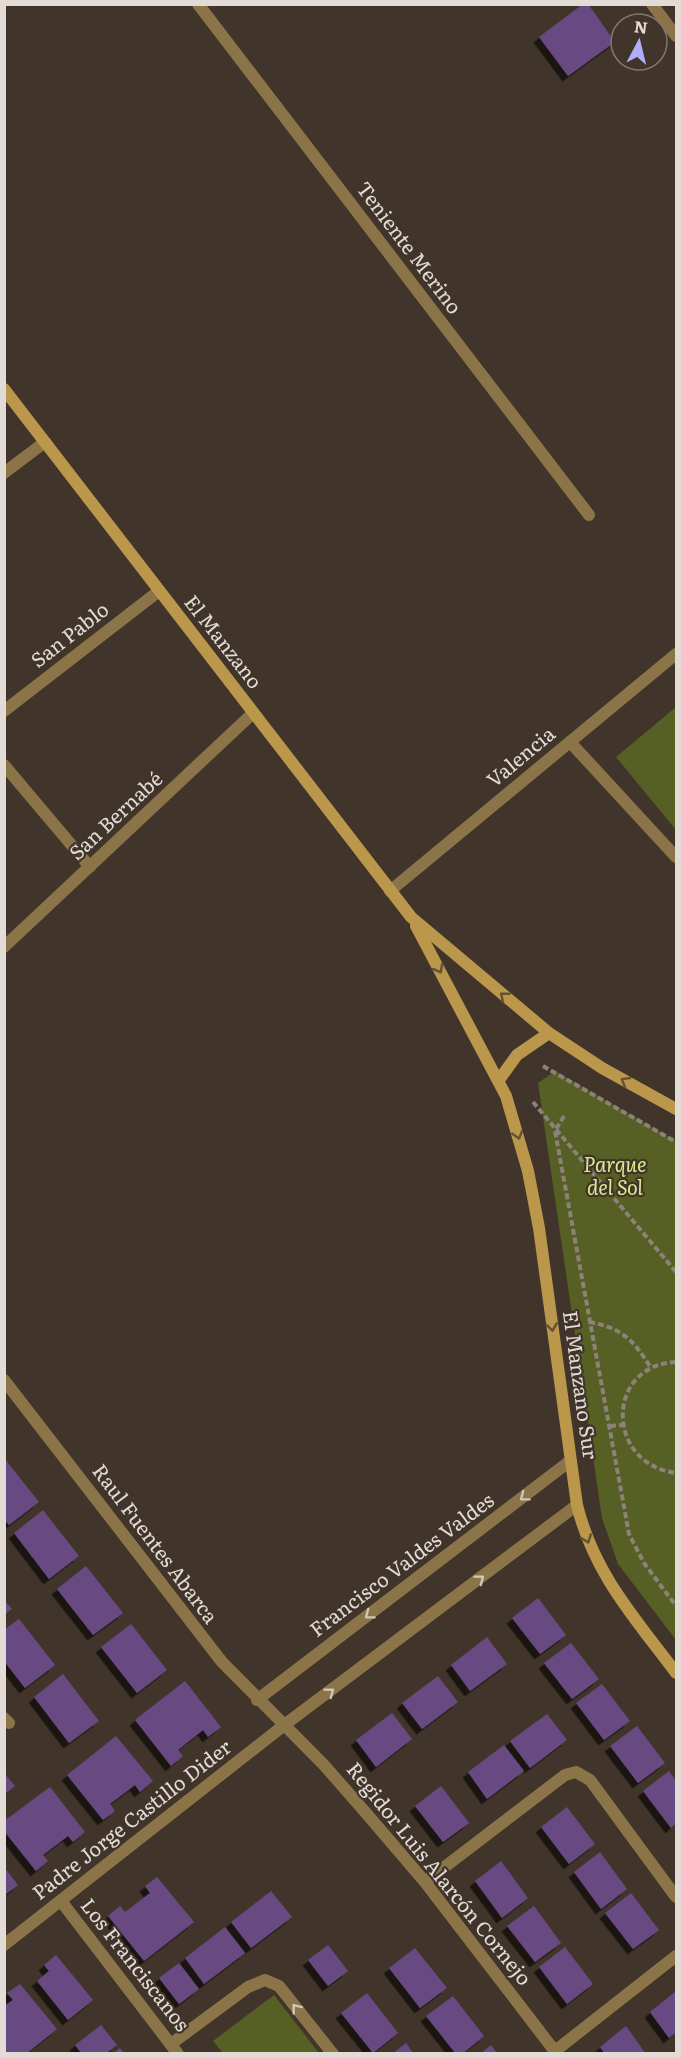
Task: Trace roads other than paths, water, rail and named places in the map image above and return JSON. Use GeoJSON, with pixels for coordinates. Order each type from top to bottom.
{"type":"FeatureCollection","features":[{"type":"Feature","properties":{"kind":"street","name":"Teniente Merino"},"geometry":{"type":"LineString","coordinates":[[198,4],[589,515]]}},
{"type":"Feature","properties":{"kind":"street"},"geometry":{"type":"LineString","coordinates":[[652,4],[676,36]]}},
{"type":"Feature","properties":{"kind":"street","name":"El Manzano"},"geometry":{"type":"LineString","coordinates":[[4,389],[411,917],[499,1080]]}},
{"type":"Feature","properties":{"kind":"street"},"geometry":{"type":"LineString","coordinates":[[4,473],[45,442]]}},
{"type":"Feature","properties":{"kind":"street","name":"San Pablo"},"geometry":{"type":"LineString","coordinates":[[4,711],[159,591]]}},
{"type":"Feature","properties":{"kind":"street","name":"Valencia"},"geometry":{"type":"LineString","coordinates":[[390,891],[676,654]]}},
{"type":"Feature","properties":{"kind":"street","name":"San Bernabé"},"geometry":{"type":"LineString","coordinates":[[4,947],[253,713]]}},
{"type":"Feature","properties":{"kind":"street"},"geometry":{"type":"LineString","coordinates":[[570,742],[676,857]]}},
{"type":"Feature","properties":{"kind":"street"},"geometry":{"type":"LineString","coordinates":[[4,765],[90,867]]}},
{"type":"Feature","properties":{"kind":"street","name":"El Manzano"},"geometry":{"type":"LineString","coordinates":[[411,917],[549,1033],[602,1068],[676,1109]]}},
{"type":"Feature","properties":{"kind":"street"},"geometry":{"type":"LineString","coordinates":[[499,1080],[517,1055],[549,1033]]}},
{"type":"Feature","properties":{"kind":"street","name":"El Manzano Sur"},"geometry":{"type":"LineString","coordinates":[[499,1080],[506,1096],[528,1171],[539,1228],[570,1461],[577,1506],[584,1532],[606,1581],[676,1673]]}},
{"type":"Feature","properties":{"kind":"street","name":"Raul Fuentes Abarca"},"geometry":{"type":"LineString","coordinates":[[4,1380],[215,1654],[283,1726]]}},
{"type":"Feature","properties":{"kind":"street","name":"Francisco Valdes Valdes"},"geometry":{"type":"LineString","coordinates":[[257,1700],[570,1461]]}},
{"type":"Feature","properties":{"kind":"street"},"geometry":{"type":"LineString","coordinates":[[283,1726],[577,1506]]}},
{"type":"Feature","properties":{"kind":"street","name":"Regidor Luis Alarcón Cornejo"},"geometry":{"type":"LineString","coordinates":[[283,1726],[324,1765],[425,1882],[556,2052]]}},
{"type":"Feature","properties":{"kind":"street","name":"Padre Jorge Castillo Dider"},"geometry":{"type":"LineString","coordinates":[[4,1945],[283,1726]]}},
{"type":"Feature","properties":{"kind":"street"},"geometry":{"type":"LineString","coordinates":[[425,1882],[565,1775],[576,1772],[584,1774],[590,1780],[676,1897]]}},
{"type":"Feature","properties":{"kind":"street","name":"Los Franciscanos"},"geometry":{"type":"LineString","coordinates":[[61,1901],[175,2049]]}},
{"type":"Feature","properties":{"kind":"street"},"geometry":{"type":"LineString","coordinates":[[556,2052],[676,1956]]}},
{"type":"Feature","properties":{"kind":"street"},"geometry":{"type":"LineString","coordinates":[[175,2049],[248,1987],[265,1980],[279,1986],[333,2054]]}},
{"type":"Feature","properties":{"kind":"park label","name":"Parque del Sol"},"geometry":{"type":"Point","coordinates":[615,1176]}}]}
